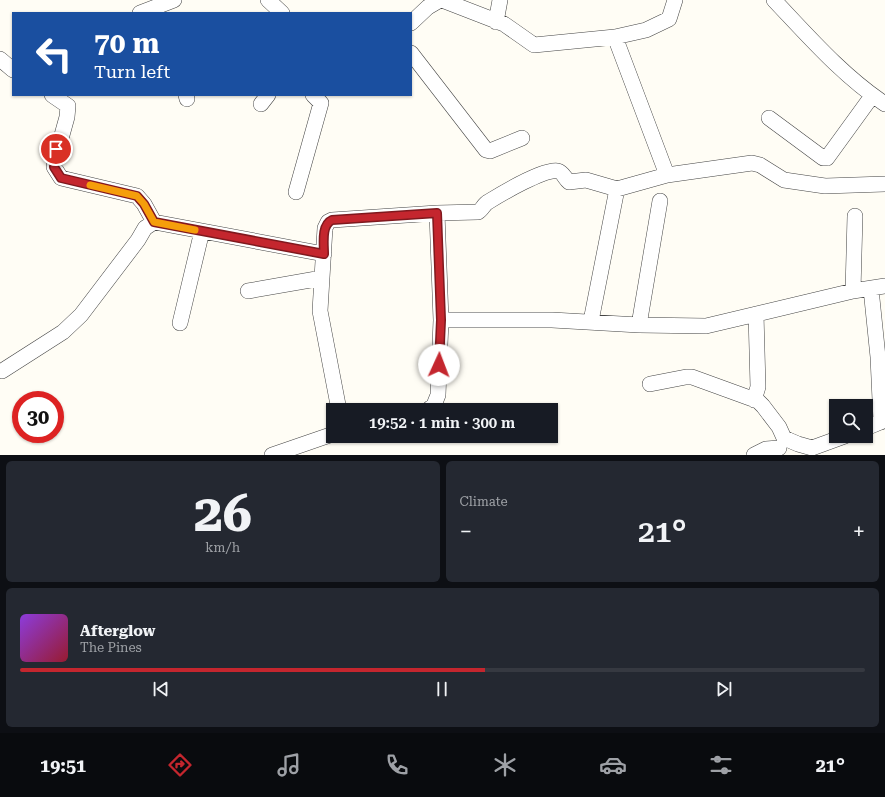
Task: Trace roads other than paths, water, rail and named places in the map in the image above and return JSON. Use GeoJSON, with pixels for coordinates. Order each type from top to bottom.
{"type":"FeatureCollection","features":[{"type":"Feature","properties":{"kind":"street"},"geometry":{"type":"LineString","coordinates":[[146,9],[174,0]]}},
{"type":"Feature","properties":{"kind":"street"},"geometry":{"type":"LineString","coordinates":[[268,0],[281,12]]}},
{"type":"Feature","properties":{"kind":"street"},"geometry":{"type":"LineString","coordinates":[[412,22],[428,7],[441,0],[504,24],[534,46],[615,37],[646,30],[669,19],[675,0]]}},
{"type":"Feature","properties":{"kind":"street"},"geometry":{"type":"LineString","coordinates":[[496,22],[500,0]]}},
{"type":"Feature","properties":{"kind":"street"},"geometry":{"type":"LineString","coordinates":[[774,0],[825,54],[872,96],[885,104]]}},
{"type":"Feature","properties":{"kind":"street"},"geometry":{"type":"LineString","coordinates":[[615,37],[667,175]]}},
{"type":"Feature","properties":{"kind":"street"},"geometry":{"type":"LineString","coordinates":[[412,54],[484,149],[490,150],[522,138]]}},
{"type":"Feature","properties":{"kind":"street"},"geometry":{"type":"LineString","coordinates":[[0,59],[12,69]]}},
{"type":"Feature","properties":{"kind":"street"},"geometry":{"type":"LineString","coordinates":[[53,96],[68,106],[67,117],[62,135],[56,149],[54,167],[61,178],[137,196],[144,204],[154,222]]}},
{"type":"Feature","properties":{"kind":"street"},"geometry":{"type":"LineString","coordinates":[[296,192],[321,104],[313,96]]}},
{"type":"Feature","properties":{"kind":"street"},"geometry":{"type":"LineString","coordinates":[[769,118],[823,158],[827,158],[872,96]]}},
{"type":"Feature","properties":{"kind":"street"},"geometry":{"type":"LineString","coordinates":[[338,403],[320,311],[325,228],[328,222],[332,220],[437,213],[478,212],[488,202],[541,174],[558,170],[568,182],[586,180],[617,189],[667,175],[752,163],[760,165],[784,180],[825,186],[885,184]]}},
{"type":"Feature","properties":{"kind":"street"},"geometry":{"type":"LineString","coordinates":[[591,321],[617,189]]}},
{"type":"Feature","properties":{"kind":"street"},"geometry":{"type":"LineString","coordinates":[[639,325],[660,201]]}},
{"type":"Feature","properties":{"kind":"street"},"geometry":{"type":"LineString","coordinates":[[435,403],[438,395],[441,320],[437,213]]}},
{"type":"Feature","properties":{"kind":"street"},"geometry":{"type":"LineString","coordinates":[[853,291],[855,216]]}},
{"type":"Feature","properties":{"kind":"street"},"geometry":{"type":"LineString","coordinates":[[2,371],[63,332],[81,315],[138,240],[145,228],[154,222],[324,254]]}},
{"type":"Feature","properties":{"kind":"street"},"geometry":{"type":"LineString","coordinates":[[180,323],[202,231]]}},
{"type":"Feature","properties":{"kind":"street"},"geometry":{"type":"LineString","coordinates":[[248,291],[322,278]]}},
{"type":"Feature","properties":{"kind":"street"},"geometry":{"type":"LineString","coordinates":[[441,320],[552,320],[591,321],[639,325],[706,326],[853,291],[878,287],[878,357],[883,421],[873,425]]}},
{"type":"Feature","properties":{"kind":"street"},"geometry":{"type":"LineString","coordinates":[[754,400],[758,387],[756,314]]}},
{"type":"Feature","properties":{"kind":"street"},"geometry":{"type":"LineString","coordinates":[[650,384],[686,376],[692,377],[758,401],[779,427],[784,438],[812,448],[829,442]]}},
{"type":"Feature","properties":{"kind":"street"},"geometry":{"type":"LineString","coordinates":[[272,455],[326,436]]}}]}
